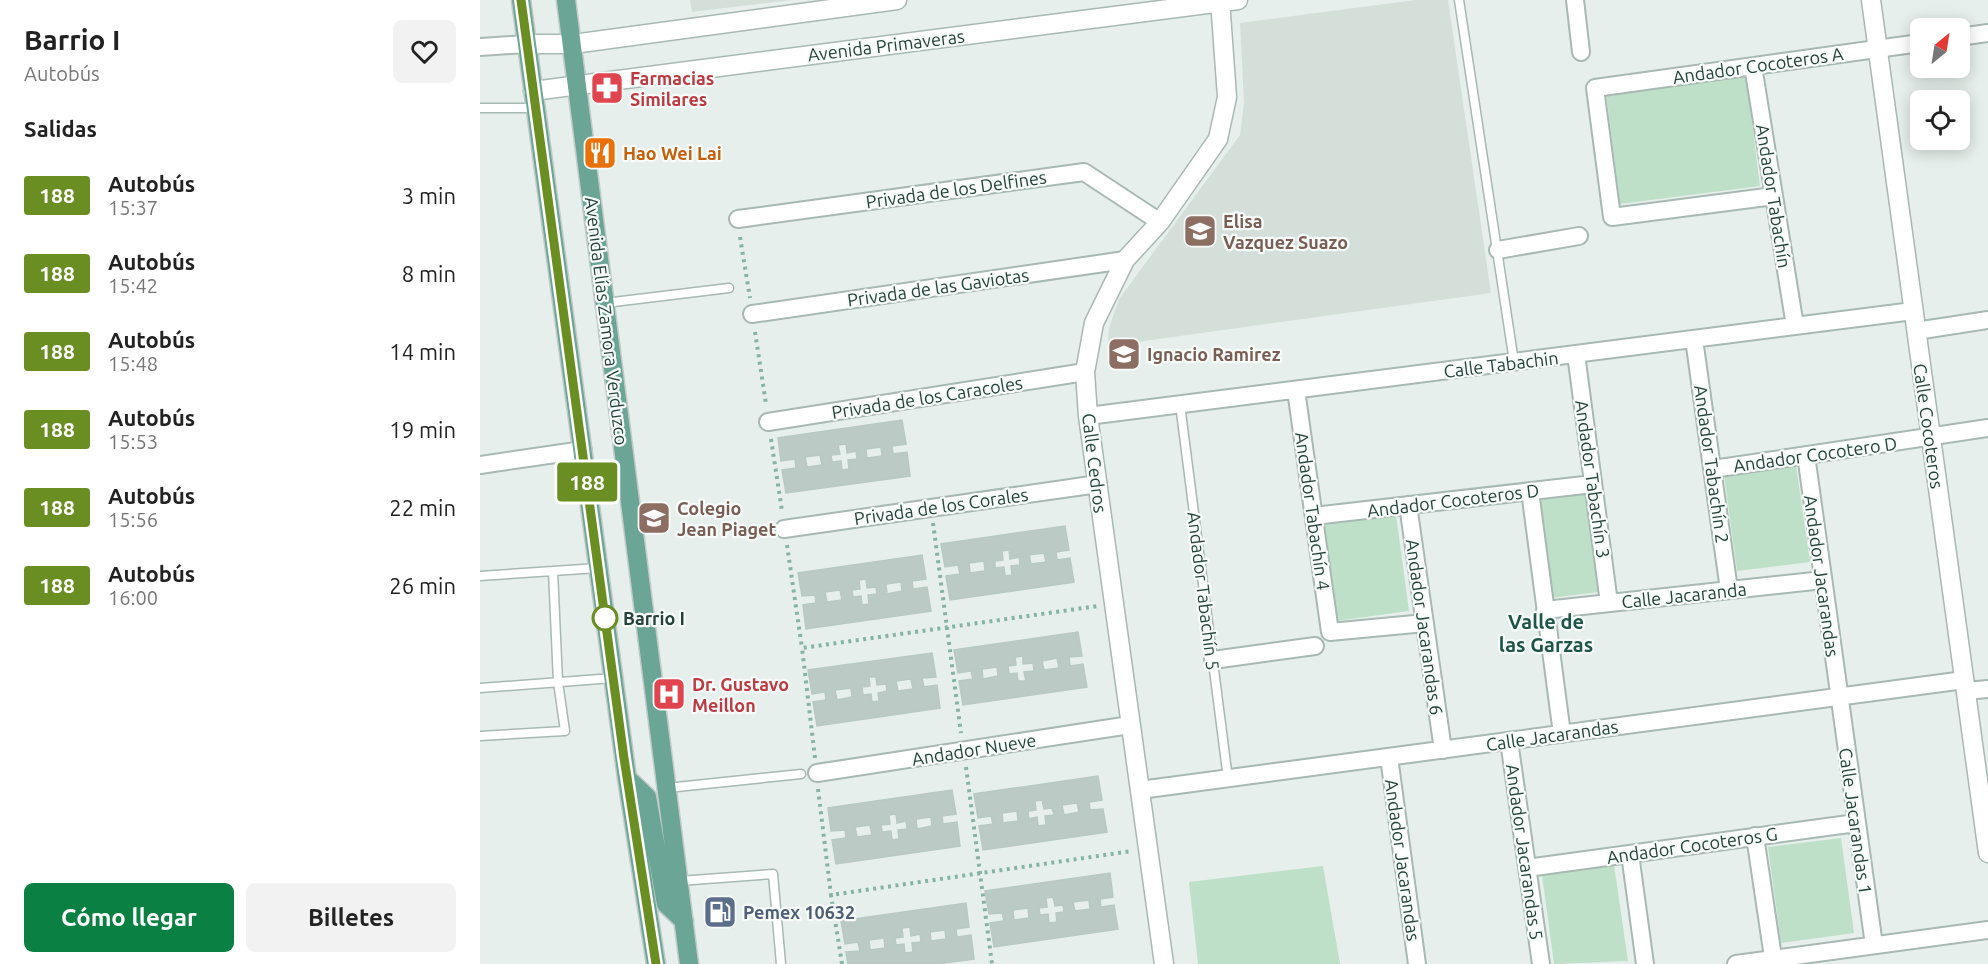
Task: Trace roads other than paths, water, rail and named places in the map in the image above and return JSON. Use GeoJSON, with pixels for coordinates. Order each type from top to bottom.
{"type":"FeatureCollection","features":[{"type":"Feature","properties":{"kind":"main road"},"geometry":{"type":"LineString","coordinates":[[521,0],[627,778],[656,964]]}},
{"type":"Feature","properties":{"kind":"main road","name":"Avenida Elías Zamora Verduzco"},"geometry":{"type":"LineString","coordinates":[[566,0],[689,964]]}},
{"type":"Feature","properties":{"kind":"main road"},"geometry":{"type":"LineString","coordinates":[[627,778],[647,798],[666,904],[684,921]]}},
{"type":"Feature","properties":{"kind":"street"},"geometry":{"type":"LineString","coordinates":[[480,47],[573,44],[897,0]]}},
{"type":"Feature","properties":{"kind":"street"},"geometry":{"type":"LineString","coordinates":[[1575,0],[1581,52]]}},
{"type":"Feature","properties":{"kind":"street","name":"Calle Cocoteros"},"geometry":{"type":"LineString","coordinates":[[1871,0],[1988,853]]}},
{"type":"Feature","properties":{"kind":"street","name":"Avenida Primaveras"},"geometry":{"type":"LineString","coordinates":[[535,99],[578,84],[1226,1]]}},
{"type":"Feature","properties":{"kind":"street","name":"Calle Cedros"},"geometry":{"type":"LineString","coordinates":[[1164,964],[1114,604],[1085,372],[1094,322],[1125,260],[1160,222],[1218,139],[1227,97],[1226,1]]}},
{"type":"Feature","properties":{"kind":"street"},"geometry":{"type":"LineString","coordinates":[[1970,35],[1988,33]]}},
{"type":"Feature","properties":{"kind":"street","name":"Andador Cocoteros A"},"geometry":{"type":"LineString","coordinates":[[1774,196],[1612,217],[1595,88],[1910,44]]}},
{"type":"Feature","properties":{"kind":"street","name":"Andador Tabachín"},"geometry":{"type":"LineString","coordinates":[[1752,66],[1795,326]]}},
{"type":"Feature","properties":{"kind":"street","name":"Privada de los Delfines"},"geometry":{"type":"LineString","coordinates":[[738,219],[1084,172],[1160,222]]}},
{"type":"Feature","properties":{"kind":"street"},"geometry":{"type":"LineString","coordinates":[[1498,250],[1580,236]]}},
{"type":"Feature","properties":{"kind":"street","name":"Privada de las Gaviotas"},"geometry":{"type":"LineString","coordinates":[[752,314],[1125,260]]}},
{"type":"Feature","properties":{"kind":"street","name":"Calle Tabachin"},"geometry":{"type":"LineString","coordinates":[[1089,416],[1913,311]]}},
{"type":"Feature","properties":{"kind":"street"},"geometry":{"type":"LineString","coordinates":[[1916,331],[1988,320]]}},
{"type":"Feature","properties":{"kind":"street","name":"Andador Tabachín 2"},"geometry":{"type":"LineString","coordinates":[[1694,339],[1730,590]]}},
{"type":"Feature","properties":{"kind":"street","name":"Andador Tabachín 3"},"geometry":{"type":"LineString","coordinates":[[1576,354],[1609,603]]}},
{"type":"Feature","properties":{"kind":"street","name":"Privada de los Caracoles"},"geometry":{"type":"LineString","coordinates":[[768,422],[1085,372]]}},
{"type":"Feature","properties":{"kind":"street","name":"Andador Tabachín 4"},"geometry":{"type":"LineString","coordinates":[[1296,390],[1330,632],[1425,623]]}},
{"type":"Feature","properties":{"kind":"street","name":"Andador Cocotero D"},"geometry":{"type":"LineString","coordinates":[[1713,469],[1988,428]]}},
{"type":"Feature","properties":{"kind":"street"},"geometry":{"type":"LineString","coordinates":[[480,465],[582,450]]}},
{"type":"Feature","properties":{"kind":"street","name":"Andador Jacarandas"},"geometry":{"type":"LineString","coordinates":[[1806,455],[1838,697]]}},
{"type":"Feature","properties":{"kind":"street","name":"Privada de los Corales"},"geometry":{"type":"LineString","coordinates":[[784,529],[1098,484]]}},
{"type":"Feature","properties":{"kind":"street","name":"Andador Cocoteros D"},"geometry":{"type":"LineString","coordinates":[[1314,516],[1593,484]]}},
{"type":"Feature","properties":{"kind":"street"},"geometry":{"type":"LineString","coordinates":[[1530,491],[1562,734]]}},
{"type":"Feature","properties":{"kind":"street","name":"Andador Jacarandas 6"},"geometry":{"type":"LineString","coordinates":[[1408,505],[1443,750]]}},
{"type":"Feature","properties":{"kind":"street","name":"Calle Jacaranda"},"geometry":{"type":"LineString","coordinates":[[1545,610],[1822,580]]}},
{"type":"Feature","properties":{"kind":"street"},"geometry":{"type":"LineString","coordinates":[[1213,660],[1315,646]]}},
{"type":"Feature","properties":{"kind":"street","name":"Calle Jacarandas"},"geometry":{"type":"LineString","coordinates":[[1140,790],[1838,697],[1965,686],[1988,689]]}},
{"type":"Feature","properties":{"kind":"street","name":"Calle Jacarandas 1"},"geometry":{"type":"LineString","coordinates":[[1838,697],[1874,945]]}},
{"type":"Feature","properties":{"kind":"street","name":"Andador Nueve"},"geometry":{"type":"LineString","coordinates":[[809,773],[1131,725]]}},
{"type":"Feature","properties":{"kind":"street","name":"Andador Jacarandas 5"},"geometry":{"type":"LineString","coordinates":[[1509,741],[1540,964]]}},
{"type":"Feature","properties":{"kind":"street","name":"Andador Jacarandas"},"geometry":{"type":"LineString","coordinates":[[1389,757],[1418,964]]}},
{"type":"Feature","properties":{"kind":"street","name":"Andador Cocoteros G"},"geometry":{"type":"LineString","coordinates":[[1527,868],[1856,823]]}},
{"type":"Feature","properties":{"kind":"street"},"geometry":{"type":"LineString","coordinates":[[1755,836],[1773,962]]}},
{"type":"Feature","properties":{"kind":"street"},"geometry":{"type":"LineString","coordinates":[[1630,854],[1645,964]]}},
{"type":"Feature","properties":{"kind":"street"},"geometry":{"type":"LineString","coordinates":[[1736,964],[1773,962],[1874,945],[1988,930]]}},
{"type":"Feature","properties":{"kind":"lane"},"geometry":{"type":"LineString","coordinates":[[1459,0],[1514,362]]}},
{"type":"Feature","properties":{"kind":"lane"},"geometry":{"type":"LineString","coordinates":[[480,108],[535,99]]}},
{"type":"Feature","properties":{"kind":"lane"},"geometry":{"type":"LineString","coordinates":[[605,303],[729,288]]}},
{"type":"Feature","properties":{"kind":"lane","name":"Andador Tabachín 5"},"geometry":{"type":"LineString","coordinates":[[1180,404],[1228,779]]}},
{"type":"Feature","properties":{"kind":"lane"},"geometry":{"type":"LineString","coordinates":[[480,576],[598,568]]}},
{"type":"Feature","properties":{"kind":"lane"},"geometry":{"type":"LineString","coordinates":[[480,736],[565,731],[558,682],[553,571]]}},
{"type":"Feature","properties":{"kind":"lane"},"geometry":{"type":"LineString","coordinates":[[480,688],[613,678]]}},
{"type":"Feature","properties":{"kind":"lane"},"geometry":{"type":"LineString","coordinates":[[666,788],[809,773]]}},
{"type":"Feature","properties":{"kind":"lane"},"geometry":{"type":"LineString","coordinates":[[678,881],[772,874],[781,964]]}},
{"type":"Feature","properties":{"kind":"place","name":"Farmacias Similares"},"geometry":{"type":"Point","coordinates":[607,88]}},
{"type":"Feature","properties":{"kind":"place","name":"Hao Wei Lai"},"geometry":{"type":"Point","coordinates":[600,153]}},
{"type":"Feature","properties":{"kind":"place","name":"Elisa Vazquez Suazo"},"geometry":{"type":"Point","coordinates":[1200,231]}},
{"type":"Feature","properties":{"kind":"place","name":"Ignacio Ramirez"},"geometry":{"type":"Point","coordinates":[1124,354]}},
{"type":"Feature","properties":{"kind":"place","name":"Colegio Jean Piaget"},"geometry":{"type":"Point","coordinates":[654,518]}},
{"type":"Feature","properties":{"kind":"place","name":"Barrio I"},"geometry":{"type":"Point","coordinates":[605,618]}},
{"type":"Feature","properties":{"kind":"place","name":"Dr. Gustavo Meillon"},"geometry":{"type":"Point","coordinates":[669,694]}},
{"type":"Feature","properties":{"kind":"place","name":"Pemex 10632"},"geometry":{"type":"Point","coordinates":[720,912]}},
{"type":"Feature","properties":{"kind":"district","name":"Valle de las Garzas"},"geometry":{"type":"Point","coordinates":[1546,632]}}]}
